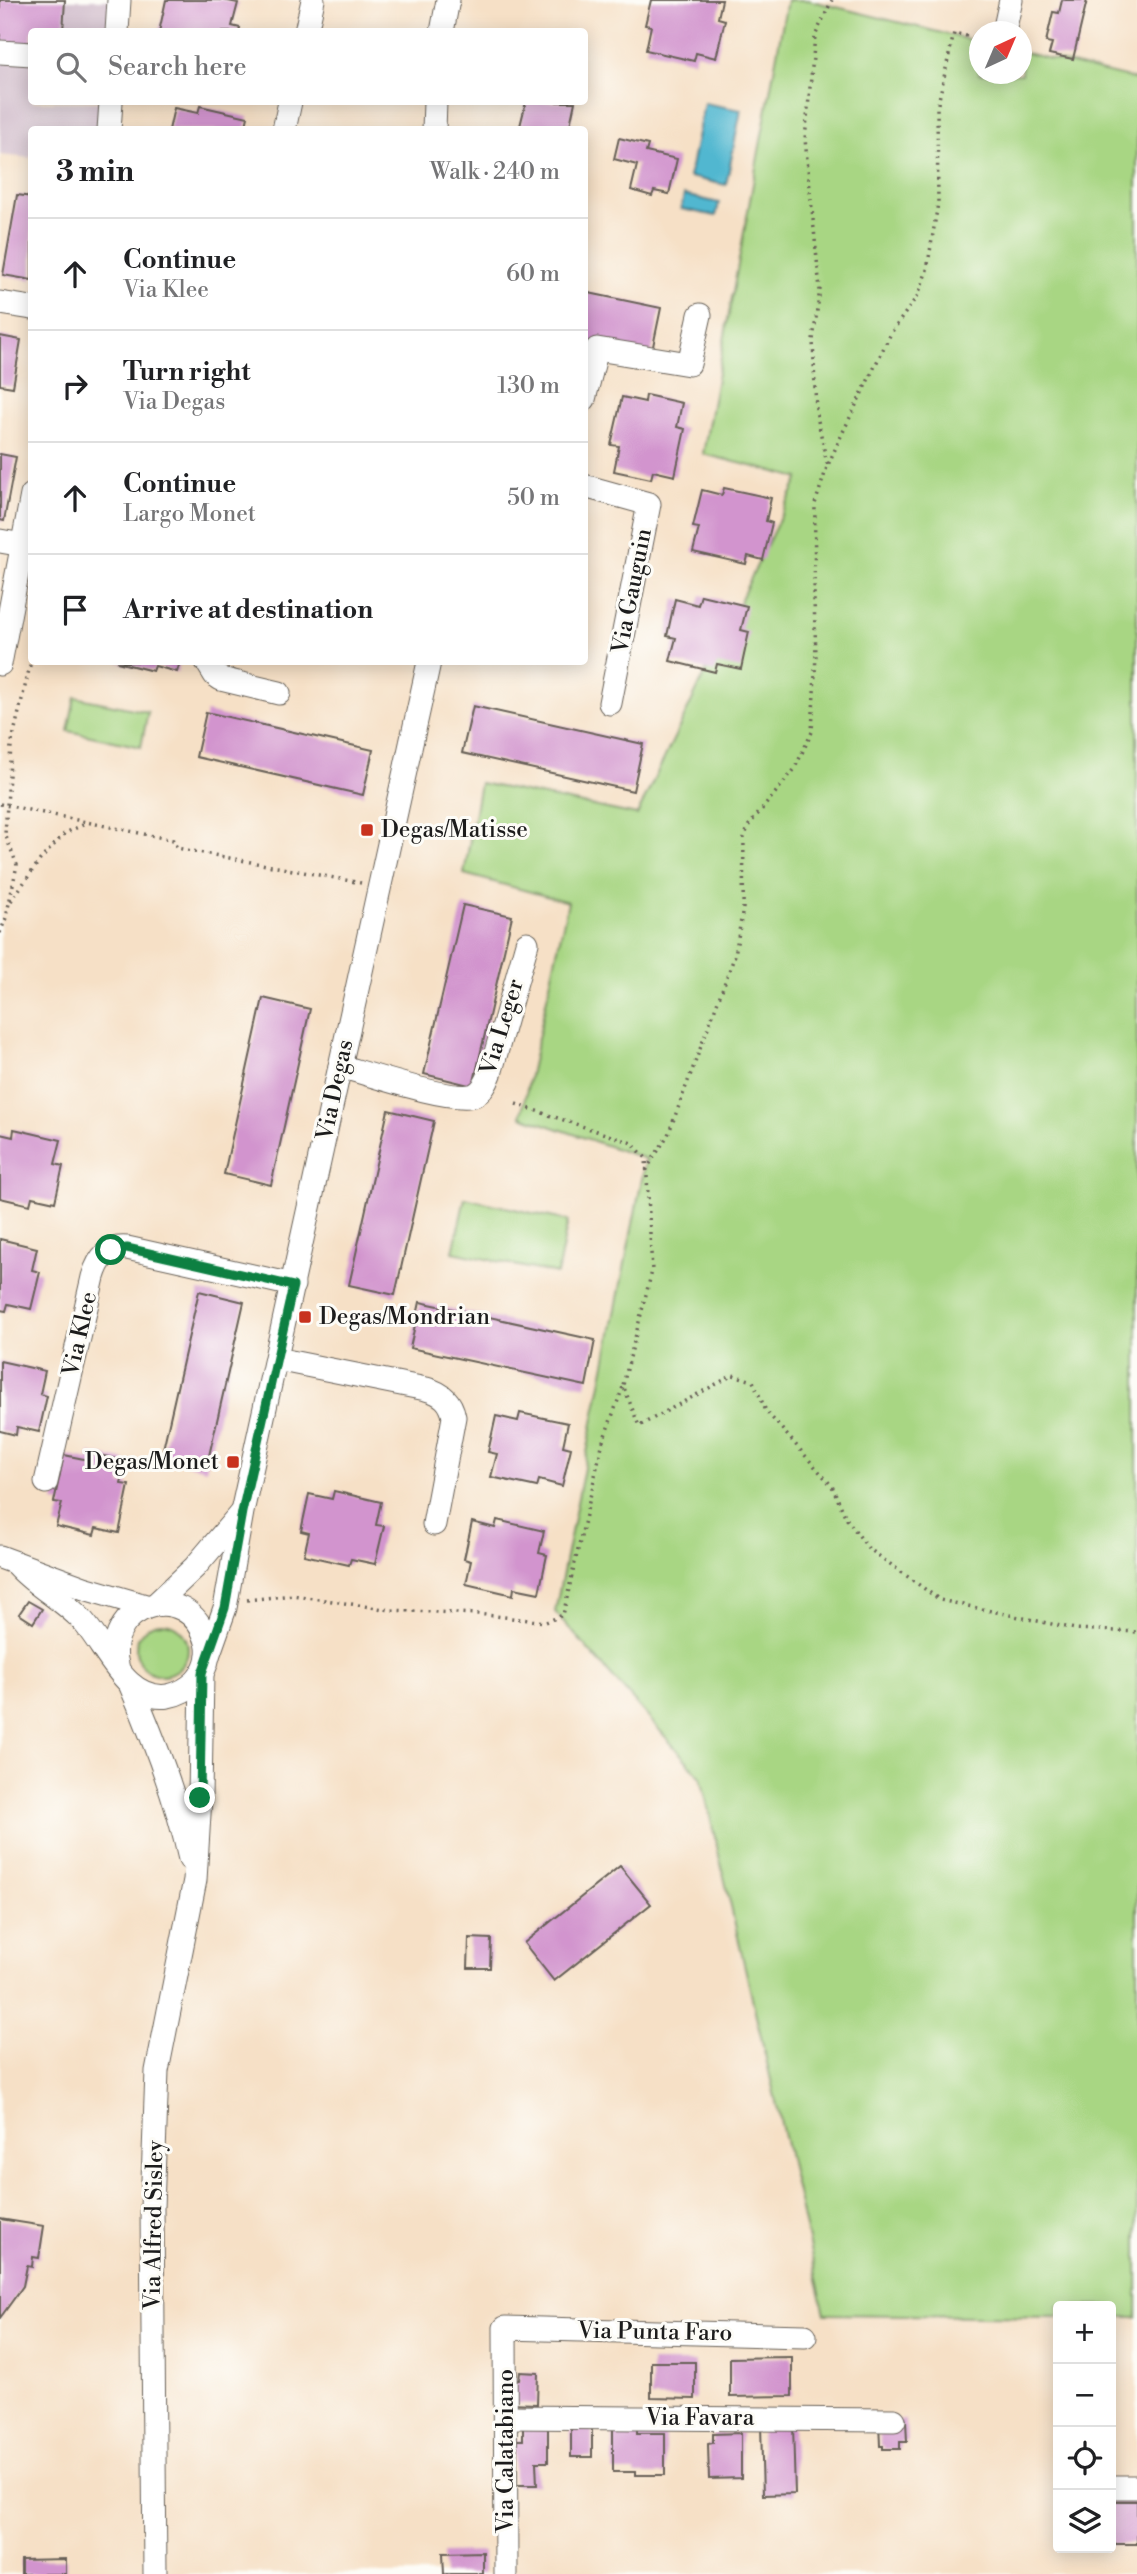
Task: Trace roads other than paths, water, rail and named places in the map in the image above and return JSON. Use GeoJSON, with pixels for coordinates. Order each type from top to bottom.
{"type":"FeatureCollection","features":[{"type":"Feature","properties":{"kind":"street"},"geometry":{"type":"LineString","coordinates":[[117,28],[119,0]]}},
{"type":"Feature","properties":{"kind":"street"},"geometry":{"type":"LineString","coordinates":[[307,28],[313,0]]}},
{"type":"Feature","properties":{"kind":"street"},"geometry":{"type":"LineString","coordinates":[[443,28],[448,0]]}},
{"type":"Feature","properties":{"kind":"street"},"geometry":{"type":"LineString","coordinates":[[1006,21],[1011,0]]}},
{"type":"Feature","properties":{"kind":"street"},"geometry":{"type":"LineString","coordinates":[[0,52],[28,54]]}},
{"type":"Feature","properties":{"kind":"street"},"geometry":{"type":"LineString","coordinates":[[109,126],[111,105]]}},
{"type":"Feature","properties":{"kind":"street"},"geometry":{"type":"LineString","coordinates":[[285,126],[289,105]]}},
{"type":"Feature","properties":{"kind":"street"},"geometry":{"type":"LineString","coordinates":[[433,126],[435,105]]}},
{"type":"Feature","properties":{"kind":"street"},"geometry":{"type":"LineString","coordinates":[[0,303],[28,307]]}},
{"type":"Feature","properties":{"kind":"street"},"geometry":{"type":"LineString","coordinates":[[588,384],[597,349],[689,364],[700,315]]}},
{"type":"Feature","properties":{"kind":"street","name":"Via Gauguin"},"geometry":{"type":"LineString","coordinates":[[588,487],[649,504],[610,703]]}},
{"type":"Feature","properties":{"kind":"street"},"geometry":{"type":"LineString","coordinates":[[0,664],[28,517]]}},
{"type":"Feature","properties":{"kind":"street"},"geometry":{"type":"LineString","coordinates":[[0,541],[23,545]]}},
{"type":"Feature","properties":{"kind":"street"},"geometry":{"type":"LineString","coordinates":[[209,665],[220,678],[279,693]]}},
{"type":"Feature","properties":{"kind":"street","name":"Via Degas"},"geometry":{"type":"LineString","coordinates":[[205,1665],[226,1603],[242,1512],[427,665]]}},
{"type":"Feature","properties":{"kind":"street","name":"Via Leger"},"geometry":{"type":"LineString","coordinates":[[340,1066],[453,1096],[475,1094],[486,1085],[491,1074],[527,943]]}},
{"type":"Feature","properties":{"kind":"street","name":"Via Klee"},"geometry":{"type":"LineString","coordinates":[[46,1482],[93,1277],[106,1254],[118,1247],[127,1248],[293,1286]]}},
{"type":"Feature","properties":{"kind":"street"},"geometry":{"type":"LineString","coordinates":[[276,1359],[432,1390],[448,1401],[454,1417],[434,1524]]}},
{"type":"Feature","properties":{"kind":"street","name":"Via Degas"},"geometry":{"type":"LineString","coordinates":[[152,1605],[203,1559],[242,1512]]}},
{"type":"Feature","properties":{"kind":"street"},"geometry":{"type":"LineString","coordinates":[[8,1560],[103,1594],[152,1605],[177,1607],[194,1620],[206,1639],[205,1665],[187,1689],[174,1695],[153,1696],[141,1693],[124,1677],[81,1619],[8,1560]]}},
{"type":"Feature","properties":{"kind":"street"},"geometry":{"type":"LineString","coordinates":[[152,1605],[130,1618],[119,1633],[115,1651],[124,1677],[153,1738],[169,1783],[195,1880]]}},
{"type":"Feature","properties":{"kind":"street","name":"Via Alfred Sisley"},"geometry":{"type":"LineString","coordinates":[[155,2574],[152,2208],[157,2071],[195,1880],[205,1665]]}},
{"type":"Feature","properties":{"kind":"street","name":"Via Punta Faro"},"geometry":{"type":"LineString","coordinates":[[505,2328],[806,2336]]}},
{"type":"Feature","properties":{"kind":"street","name":"Via Calatabiano"},"geometry":{"type":"LineString","coordinates":[[505,2328],[506,2574]]}},
{"type":"Feature","properties":{"kind":"street","name":"Via Favara"},"geometry":{"type":"LineString","coordinates":[[506,2417],[894,2420]]}},
{"type":"Feature","properties":{"kind":"street"},"geometry":{"type":"LineString","coordinates":[[1116,2487],[1137,2487]]}},
{"type":"Feature","properties":{"kind":"water"},"geometry":{"type":"Polygon","coordinates":[[[704,103],[741,110],[726,185],[689,177],[704,103]]]}},
{"type":"Feature","properties":{"kind":"water"},"geometry":{"type":"Polygon","coordinates":[[[684,195],[719,203],[716,216],[681,209],[684,195]]]}},
{"type":"Feature","properties":{"kind":"place","name":"Degas/Matisse"},"geometry":{"type":"Point","coordinates":[367,830]}},
{"type":"Feature","properties":{"kind":"place","name":"Degas/Mondrian"},"geometry":{"type":"Point","coordinates":[305,1317]}},
{"type":"Feature","properties":{"kind":"place","name":"Degas/Monet"},"geometry":{"type":"Point","coordinates":[233,1462]}}]}
